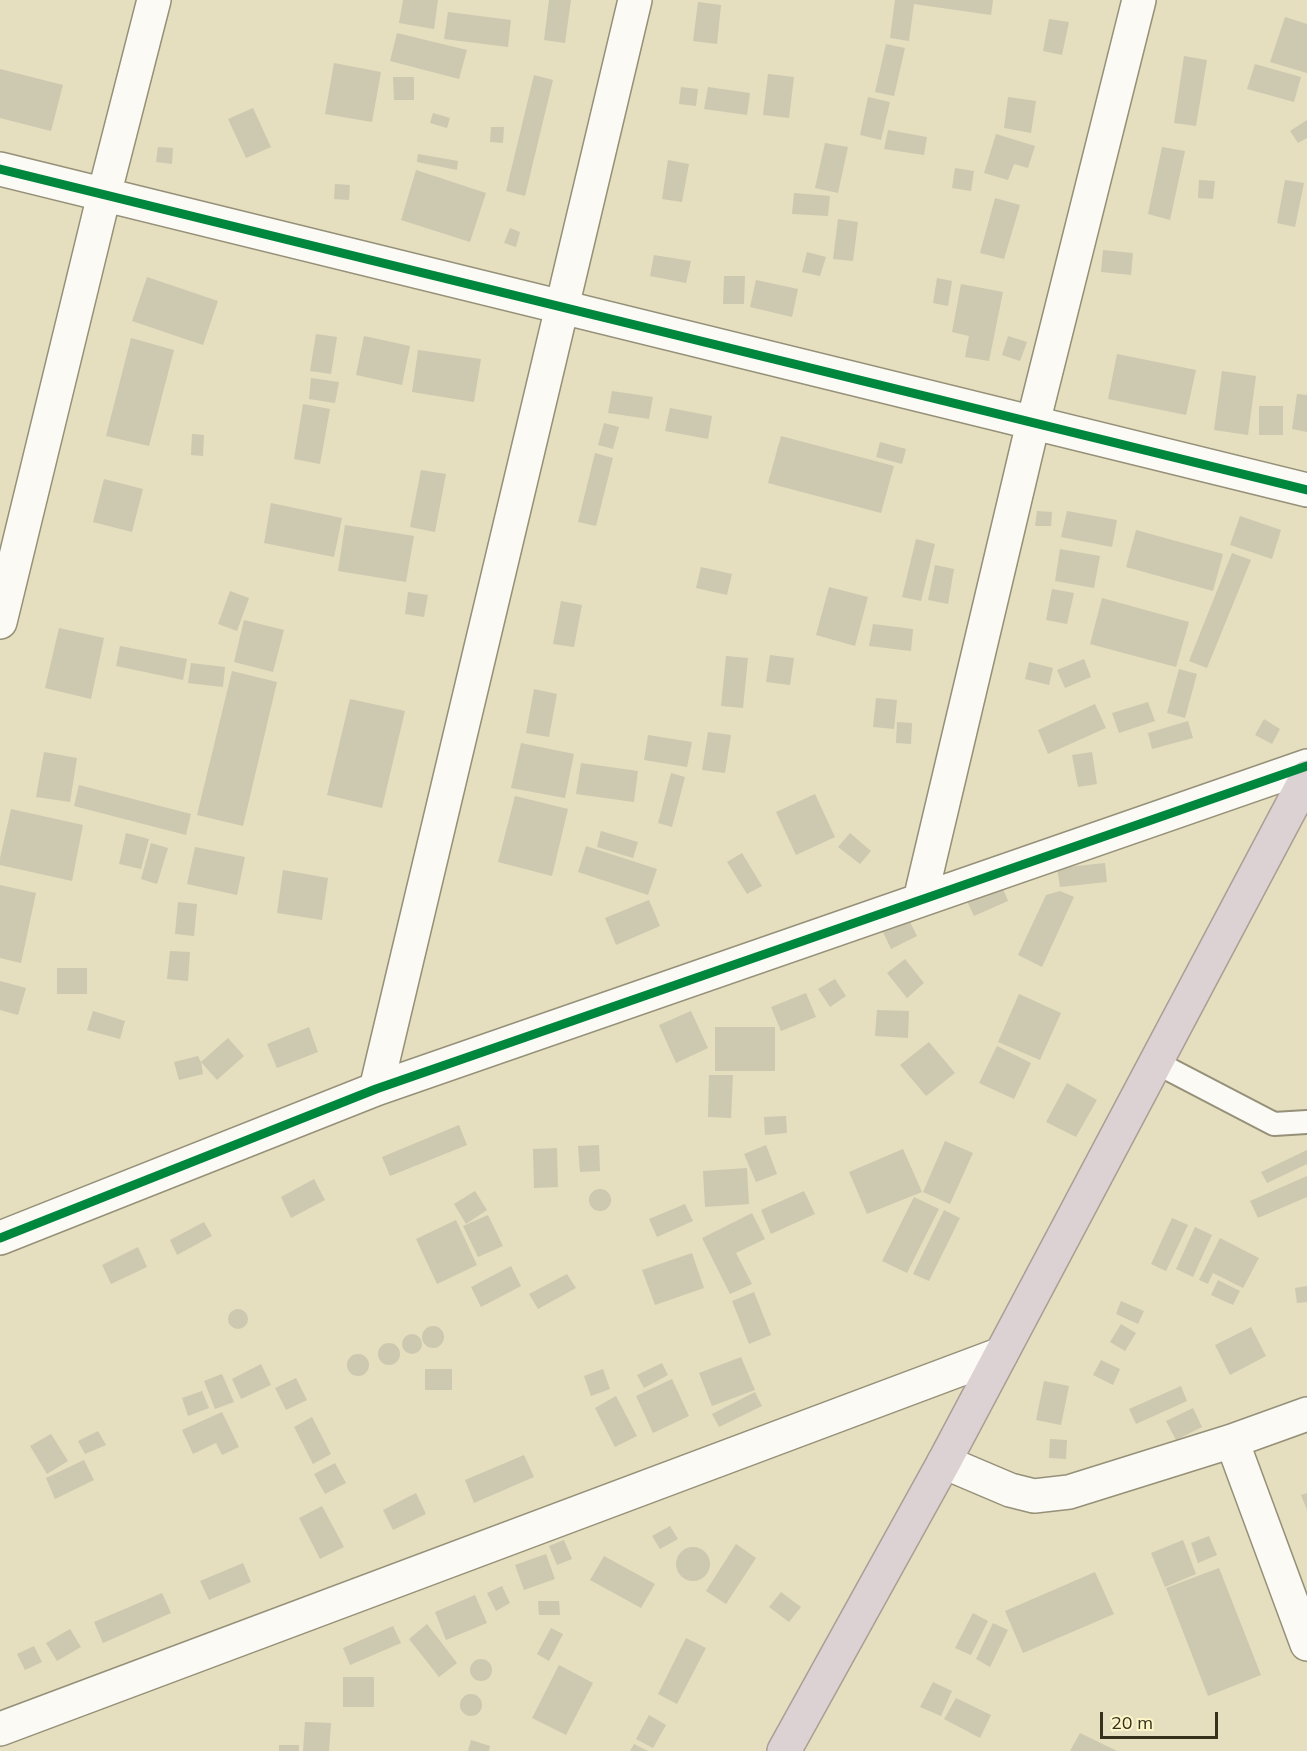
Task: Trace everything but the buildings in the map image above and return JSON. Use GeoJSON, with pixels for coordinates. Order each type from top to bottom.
{"type":"FeatureCollection","features":[{"type":"Feature","properties":{"kind":"highway"},"geometry":{"type":"LineString","coordinates":[[784,1751],[944,1462],[1307,777]]}},
{"type":"Feature","properties":{"kind":"street"},"geometry":{"type":"LineString","coordinates":[[0,622],[154,0]]}},
{"type":"Feature","properties":{"kind":"street"},"geometry":{"type":"LineString","coordinates":[[376,1089],[635,0]]}},
{"type":"Feature","properties":{"kind":"street"},"geometry":{"type":"LineString","coordinates":[[920,900],[1033,423],[1139,0]]}},
{"type":"Feature","properties":{"kind":"street"},"geometry":{"type":"LineString","coordinates":[[0,169],[1307,490]]}},
{"type":"Feature","properties":{"kind":"street"},"geometry":{"type":"LineString","coordinates":[[0,1238],[376,1089],[1307,766]]}},
{"type":"Feature","properties":{"kind":"street"},"geometry":{"type":"LineString","coordinates":[[0,1729],[1001,1354]]}},
{"type":"Feature","properties":{"kind":"street"},"geometry":{"type":"LineString","coordinates":[[944,1462],[1010,1490],[1034,1496],[1069,1492],[1232,1441],[1307,1414]]}},
{"type":"Feature","properties":{"kind":"street"},"geometry":{"type":"LineString","coordinates":[[1232,1441],[1307,1644]]}},
{"type":"Feature","properties":{"kind":"lane"},"geometry":{"type":"LineString","coordinates":[[1155,1062],[1274,1124],[1307,1122]]}},
{"type":"Feature","properties":{"kind":"cycle path"},"geometry":{"type":"LineString","coordinates":[[0,169],[1307,490]]}},
{"type":"Feature","properties":{"kind":"cycle path"},"geometry":{"type":"LineString","coordinates":[[0,1238],[376,1089],[1307,766]]}}]}
